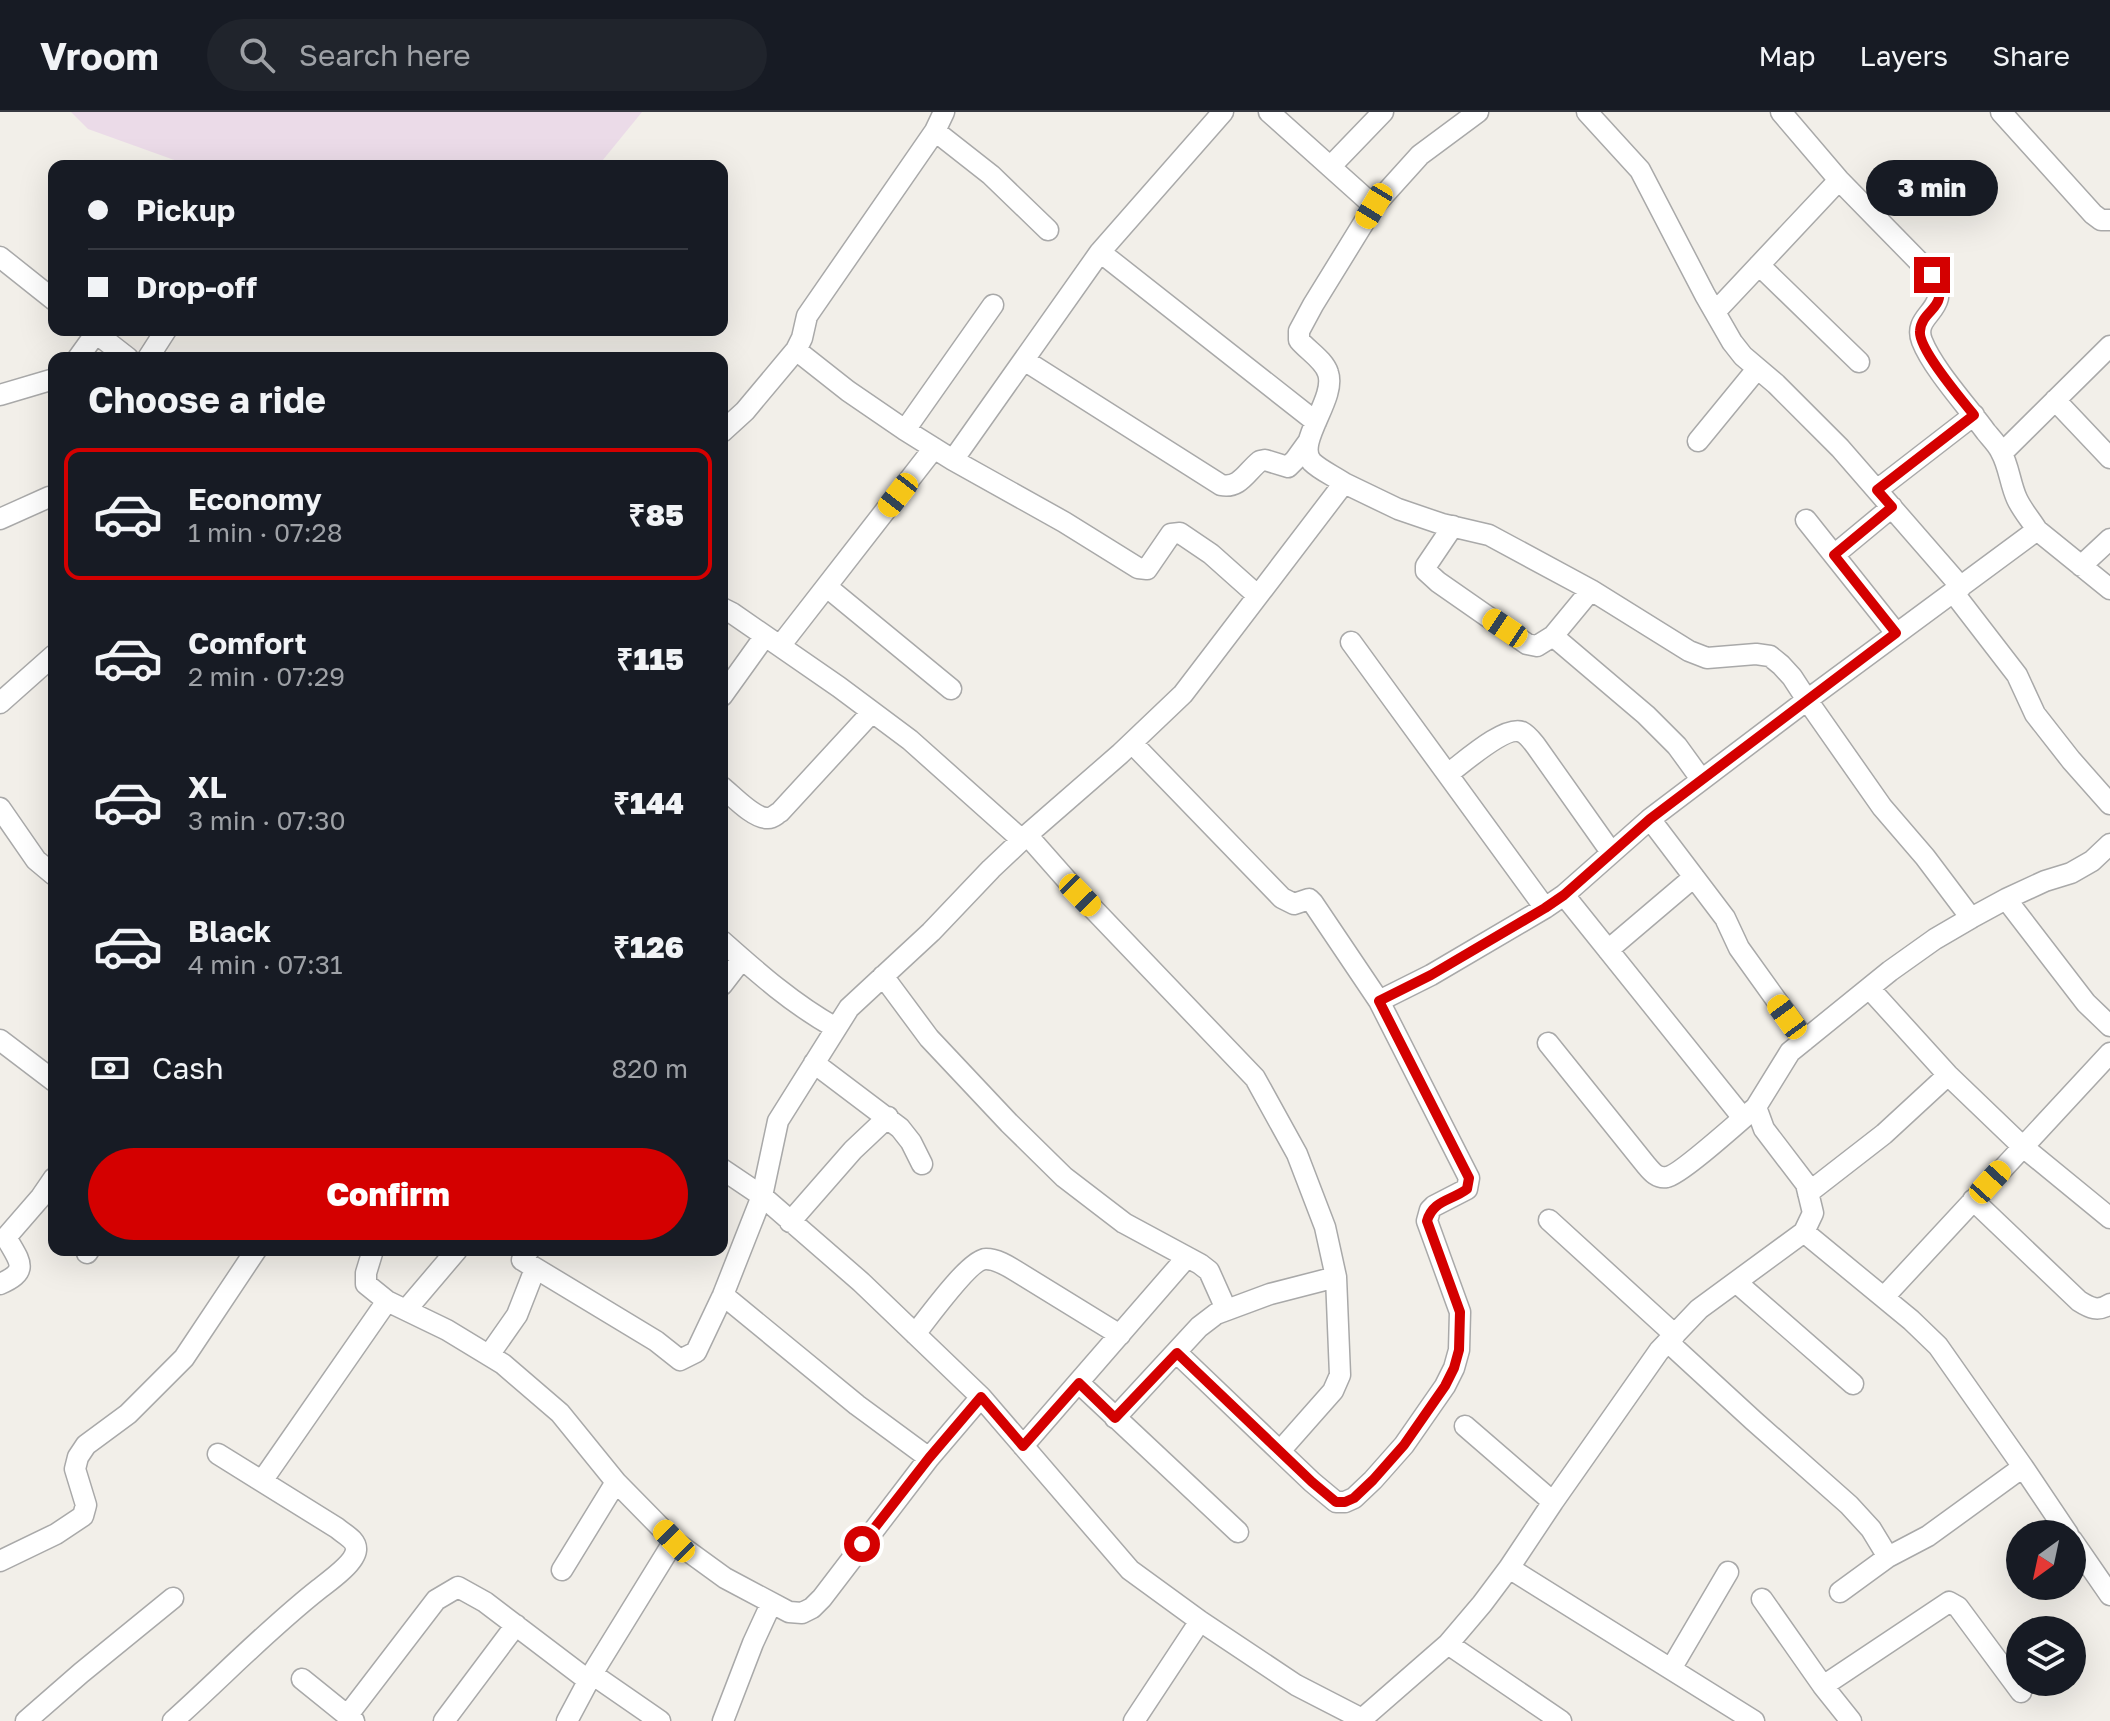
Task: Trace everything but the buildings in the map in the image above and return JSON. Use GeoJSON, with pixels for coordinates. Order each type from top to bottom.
{"type":"FeatureCollection","features":[{"type":"Feature","properties":{"kind":"street"},"geometry":{"type":"LineString","coordinates":[[728,427],[796,350],[807,316],[935,131],[944,112]]}},
{"type":"Feature","properties":{"kind":"street"},"geometry":{"type":"LineString","coordinates":[[953,460],[1100,252],[1223,112]]}},
{"type":"Feature","properties":{"kind":"street"},"geometry":{"type":"LineString","coordinates":[[1269,112],[1374,206]]}},
{"type":"Feature","properties":{"kind":"street"},"geometry":{"type":"LineString","coordinates":[[1331,166],[1383,112]]}},
{"type":"Feature","properties":{"kind":"street"},"geometry":{"type":"LineString","coordinates":[[1024,360],[1221,485],[1239,482],[1260,461],[1288,467],[1312,432],[1326,399],[1329,383],[1328,371],[1299,340],[1299,331],[1374,206],[1420,155],[1478,112]]}},
{"type":"Feature","properties":{"kind":"street"},"geometry":{"type":"LineString","coordinates":[[1587,112],[1640,170],[1732,342],[1819,427],[1892,507],[1957,589],[2017,675],[2035,714],[2110,804]]}},
{"type":"Feature","properties":{"kind":"street"},"geometry":{"type":"LineString","coordinates":[[1781,112],[1839,180],[1932,275],[1940,293],[1921,325],[1921,339],[1934,363],[2002,453],[2018,501],[2037,530],[2110,589]]}},
{"type":"Feature","properties":{"kind":"street"},"geometry":{"type":"LineString","coordinates":[[2001,112],[2093,214],[2101,220],[2110,220]]}},
{"type":"Feature","properties":{"kind":"street"},"geometry":{"type":"LineString","coordinates":[[935,131],[991,175],[1048,230]]}},
{"type":"Feature","properties":{"kind":"street"},"geometry":{"type":"LineString","coordinates":[[1715,312],[1839,180]]}},
{"type":"Feature","properties":{"kind":"street"},"geometry":{"type":"LineString","coordinates":[[1100,252],[1312,432]]}},
{"type":"Feature","properties":{"kind":"street"},"geometry":{"type":"LineString","coordinates":[[0,257],[48,295]]}},
{"type":"Feature","properties":{"kind":"street"},"geometry":{"type":"LineString","coordinates":[[1759,265],[1859,362]]}},
{"type":"Feature","properties":{"kind":"street"},"geometry":{"type":"LineString","coordinates":[[905,430],[993,305]]}},
{"type":"Feature","properties":{"kind":"street"},"geometry":{"type":"LineString","coordinates":[[100,336],[120,352]]}},
{"type":"Feature","properties":{"kind":"street"},"geometry":{"type":"LineString","coordinates":[[2002,453],[2110,346]]}},
{"type":"Feature","properties":{"kind":"street"},"geometry":{"type":"LineString","coordinates":[[796,350],[905,430],[1138,568],[1147,569],[1171,534],[1180,533],[1211,554],[1257,595]]}},
{"type":"Feature","properties":{"kind":"street"},"geometry":{"type":"LineString","coordinates":[[1698,441],[1757,369]]}},
{"type":"Feature","properties":{"kind":"street"},"geometry":{"type":"LineString","coordinates":[[0,395],[48,381]]}},
{"type":"Feature","properties":{"kind":"street"},"geometry":{"type":"LineString","coordinates":[[2055,400],[2110,458]]}},
{"type":"Feature","properties":{"kind":"street"},"geometry":{"type":"LineString","coordinates":[[1877,490],[1974,415]]}},
{"type":"Feature","properties":{"kind":"street"},"geometry":{"type":"LineString","coordinates":[[1312,432],[1308,455],[1313,463],[1344,483],[1398,509],[1489,535],[1591,590],[1689,651],[1707,658],[1756,654],[1770,656],[1792,677],[1882,807],[1971,918]]}},
{"type":"Feature","properties":{"kind":"street"},"geometry":{"type":"LineString","coordinates":[[728,690],[827,587],[934,448]]}},
{"type":"Feature","properties":{"kind":"street"},"geometry":{"type":"LineString","coordinates":[[489,1355],[517,1315],[523,1257],[656,1341],[680,1360],[696,1352],[723,1295],[762,1196],[778,1121],[849,1008],[1024,838],[1183,694],[1344,483]]}},
{"type":"Feature","properties":{"kind":"street"},"geometry":{"type":"LineString","coordinates":[[0,519],[48,497]]}},
{"type":"Feature","properties":{"kind":"street"},"geometry":{"type":"LineString","coordinates":[[1834,555],[1892,507]]}},
{"type":"Feature","properties":{"kind":"street"},"geometry":{"type":"LineString","coordinates":[[1806,520],[1896,633]]}},
{"type":"Feature","properties":{"kind":"street"},"geometry":{"type":"LineString","coordinates":[[1453,526],[1426,566],[1426,571],[1527,644],[1537,646],[1553,636],[1591,590]]}},
{"type":"Feature","properties":{"kind":"street"},"geometry":{"type":"LineString","coordinates":[[1379,1001],[1431,975],[1564,895],[1611,852],[1701,779],[2037,530]]}},
{"type":"Feature","properties":{"kind":"street"},"geometry":{"type":"LineString","coordinates":[[2081,566],[2110,539]]}},
{"type":"Feature","properties":{"kind":"street"},"geometry":{"type":"LineString","coordinates":[[827,587],[951,689]]}},
{"type":"Feature","properties":{"kind":"street"},"geometry":{"type":"LineString","coordinates":[[728,611],[910,740],[1024,838],[1255,1078],[1297,1154],[1325,1227],[1336,1277],[1340,1375],[1333,1391],[1280,1451]]}},
{"type":"Feature","properties":{"kind":"street"},"geometry":{"type":"LineString","coordinates":[[1553,636],[1646,715],[1677,746],[1701,779]]}},
{"type":"Feature","properties":{"kind":"street"},"geometry":{"type":"LineString","coordinates":[[1351,642],[1545,908]]}},
{"type":"Feature","properties":{"kind":"street"},"geometry":{"type":"LineString","coordinates":[[0,703],[48,660]]}},
{"type":"Feature","properties":{"kind":"street"},"geometry":{"type":"LineString","coordinates":[[728,792],[753,813],[771,818],[872,712]]}},
{"type":"Feature","properties":{"kind":"street"},"geometry":{"type":"LineString","coordinates":[[1449,773],[1500,736],[1513,731],[1521,732],[1536,746],[1611,852]]}},
{"type":"Feature","properties":{"kind":"street"},"geometry":{"type":"LineString","coordinates":[[1132,743],[1282,898],[1294,904],[1309,899],[1313,903],[1379,1001],[1469,1178],[1467,1189],[1434,1206],[1427,1221],[1460,1312],[1459,1350],[1454,1368],[1404,1445],[1354,1498],[1336,1502],[1177,1353]]}},
{"type":"Feature","properties":{"kind":"street"},"geometry":{"type":"LineString","coordinates":[[0,808],[36,860],[48,870]]}},
{"type":"Feature","properties":{"kind":"street"},"geometry":{"type":"LineString","coordinates":[[1650,819],[1725,918],[1739,948],[1805,1040]]}},
{"type":"Feature","properties":{"kind":"street"},"geometry":{"type":"LineString","coordinates":[[1548,1043],[1654,1174],[1661,1177],[1674,1174],[1749,1112],[1790,1052],[1869,988],[1935,939],[2006,899],[2071,873],[2092,861],[2110,844]]}},
{"type":"Feature","properties":{"kind":"street"},"geometry":{"type":"LineString","coordinates":[[1608,950],[1694,877]]}},
{"type":"Feature","properties":{"kind":"street"},"geometry":{"type":"LineString","coordinates":[[728,1173],[762,1196],[861,1282],[981,1397],[1130,1570],[1296,1685],[1363,1720],[1448,1644],[1482,1604],[1659,1351],[1699,1309],[1804,1232],[1813,1213],[1806,1184],[1764,1129],[1564,895]]}},
{"type":"Feature","properties":{"kind":"street"},"geometry":{"type":"LineString","coordinates":[[2006,899],[2086,1003],[2110,1026]]}},
{"type":"Feature","properties":{"kind":"street"},"geometry":{"type":"LineString","coordinates":[[728,946],[808,1012],[836,1028]]}},
{"type":"Feature","properties":{"kind":"street"},"geometry":{"type":"LineString","coordinates":[[728,977],[742,959]]}},
{"type":"Feature","properties":{"kind":"street"},"geometry":{"type":"LineString","coordinates":[[883,976],[929,1038],[1064,1177],[1124,1223],[1209,1271],[1226,1309]]}},
{"type":"Feature","properties":{"kind":"street"},"geometry":{"type":"LineString","coordinates":[[1869,988],[1948,1075],[2022,1146],[2110,1218]]}},
{"type":"Feature","properties":{"kind":"street"},"geometry":{"type":"LineString","coordinates":[[0,1040],[48,1076]]}},
{"type":"Feature","properties":{"kind":"street"},"geometry":{"type":"LineString","coordinates":[[1884,1297],[2110,1053]]}},
{"type":"Feature","properties":{"kind":"street"},"geometry":{"type":"LineString","coordinates":[[814,1063],[900,1128],[922,1164]]}},
{"type":"Feature","properties":{"kind":"street"},"geometry":{"type":"LineString","coordinates":[[1808,1193],[1884,1134],[1948,1075]]}},
{"type":"Feature","properties":{"kind":"street"},"geometry":{"type":"LineString","coordinates":[[790,1222],[853,1150],[888,1117]]}},
{"type":"Feature","properties":{"kind":"street"},"geometry":{"type":"LineString","coordinates":[[0,1284],[12,1278],[20,1268],[8,1235],[48,1187]]}},
{"type":"Feature","properties":{"kind":"street"},"geometry":{"type":"LineString","coordinates":[[1973,1200],[2079,1301],[2090,1309],[2100,1309],[2110,1304]]}},
{"type":"Feature","properties":{"kind":"street"},"geometry":{"type":"LineString","coordinates":[[1549,1220],[1754,1421],[1849,1505],[1871,1529],[1888,1557]]}},
{"type":"Feature","properties":{"kind":"street"},"geometry":{"type":"LineString","coordinates":[[1804,1232],[1938,1346],[2059,1520]]}},
{"type":"Feature","properties":{"kind":"street"},"geometry":{"type":"LineString","coordinates":[[0,1561],[56,1534],[83,1516],[86,1505],[75,1469],[78,1457],[86,1445],[128,1414],[184,1358],[252,1256]]}},
{"type":"Feature","properties":{"kind":"street"},"geometry":{"type":"LineString","coordinates":[[371,1256],[366,1284],[397,1306],[447,1330],[503,1364],[560,1413],[616,1482],[674,1541],[725,1578],[789,1612],[802,1613],[812,1608],[929,1458],[981,1397]]}},
{"type":"Feature","properties":{"kind":"street"},"geometry":{"type":"LineString","coordinates":[[262,1481],[397,1306],[451,1256]]}},
{"type":"Feature","properties":{"kind":"street"},"geometry":{"type":"LineString","coordinates":[[1023,1446],[1187,1257]]}},
{"type":"Feature","properties":{"kind":"street"},"geometry":{"type":"LineString","coordinates":[[915,1334],[974,1263],[985,1259],[1016,1271],[1120,1335]]}},
{"type":"Feature","properties":{"kind":"street"},"geometry":{"type":"LineString","coordinates":[[1115,1418],[1199,1327],[1226,1309],[1336,1277]]}},
{"type":"Feature","properties":{"kind":"street"},"geometry":{"type":"LineString","coordinates":[[1736,1282],[1853,1384]]}},
{"type":"Feature","properties":{"kind":"street"},"geometry":{"type":"LineString","coordinates":[[723,1295],[857,1405],[929,1458]]}},
{"type":"Feature","properties":{"kind":"street"},"geometry":{"type":"LineString","coordinates":[[1079,1383],[1238,1532]]}},
{"type":"Feature","properties":{"kind":"street"},"geometry":{"type":"LineString","coordinates":[[1465,1426],[1553,1502]]}},
{"type":"Feature","properties":{"kind":"street"},"geometry":{"type":"LineString","coordinates":[[173,1721],[355,1556],[356,1544],[351,1538],[218,1454]]}},
{"type":"Feature","properties":{"kind":"street"},"geometry":{"type":"LineString","coordinates":[[1840,1592],[1888,1557],[1928,1536],[2023,1467]]}},
{"type":"Feature","properties":{"kind":"street"},"geometry":{"type":"LineString","coordinates":[[562,1570],[616,1482]]}},
{"type":"Feature","properties":{"kind":"street"},"geometry":{"type":"LineString","coordinates":[[567,1721],[590,1677],[674,1541]]}},
{"type":"Feature","properties":{"kind":"street"},"geometry":{"type":"LineString","coordinates":[[2086,1554],[2103,1570],[2110,1595]]}},
{"type":"Feature","properties":{"kind":"street"},"geometry":{"type":"LineString","coordinates":[[1509,1568],[1754,1721]]}},
{"type":"Feature","properties":{"kind":"street"},"geometry":{"type":"LineString","coordinates":[[1671,1669],[1728,1572]]}},
{"type":"Feature","properties":{"kind":"street"},"geometry":{"type":"LineString","coordinates":[[302,1679],[350,1718],[436,1600],[458,1587],[660,1721]]}},
{"type":"Feature","properties":{"kind":"street"},"geometry":{"type":"LineString","coordinates":[[26,1721],[173,1598]]}},
{"type":"Feature","properties":{"kind":"street"},"geometry":{"type":"LineString","coordinates":[[1762,1599],[1851,1721]]}},
{"type":"Feature","properties":{"kind":"street"},"geometry":{"type":"LineString","coordinates":[[1823,1686],[1949,1602],[1958,1607],[2006,1672]]}},
{"type":"Feature","properties":{"kind":"street"},"geometry":{"type":"LineString","coordinates":[[723,1721],[771,1604]]}},
{"type":"Feature","properties":{"kind":"street"},"geometry":{"type":"LineString","coordinates":[[1134,1721],[1200,1621]]}},
{"type":"Feature","properties":{"kind":"street"},"geometry":{"type":"LineString","coordinates":[[444,1721],[516,1625]]}},
{"type":"Feature","properties":{"kind":"street"},"geometry":{"type":"LineString","coordinates":[[1448,1644],[1561,1721]]}},
{"type":"Feature","properties":{"kind":"shaded area"},"geometry":{"type":"Polygon","coordinates":[[[71,112],[642,112],[603,160],[174,160],[88,129],[71,112]]]}},
{"type":"Feature","properties":{"kind":"route"},"geometry":{"type":"LineString","coordinates":[[862,1544],[981,1397],[1023,1446],[1079,1383],[1115,1418],[1177,1353],[1336,1502],[1354,1498],[1404,1445],[1445,1386],[1459,1350],[1460,1312],[1427,1221],[1428,1215],[1434,1206],[1467,1189],[1469,1178],[1379,1001],[1431,975],[1564,895],[1650,819],[1896,633],[1834,555],[1892,507],[1877,490],[1974,415],[1934,363],[1921,339],[1921,325],[1940,293],[1932,275]]}}]}
